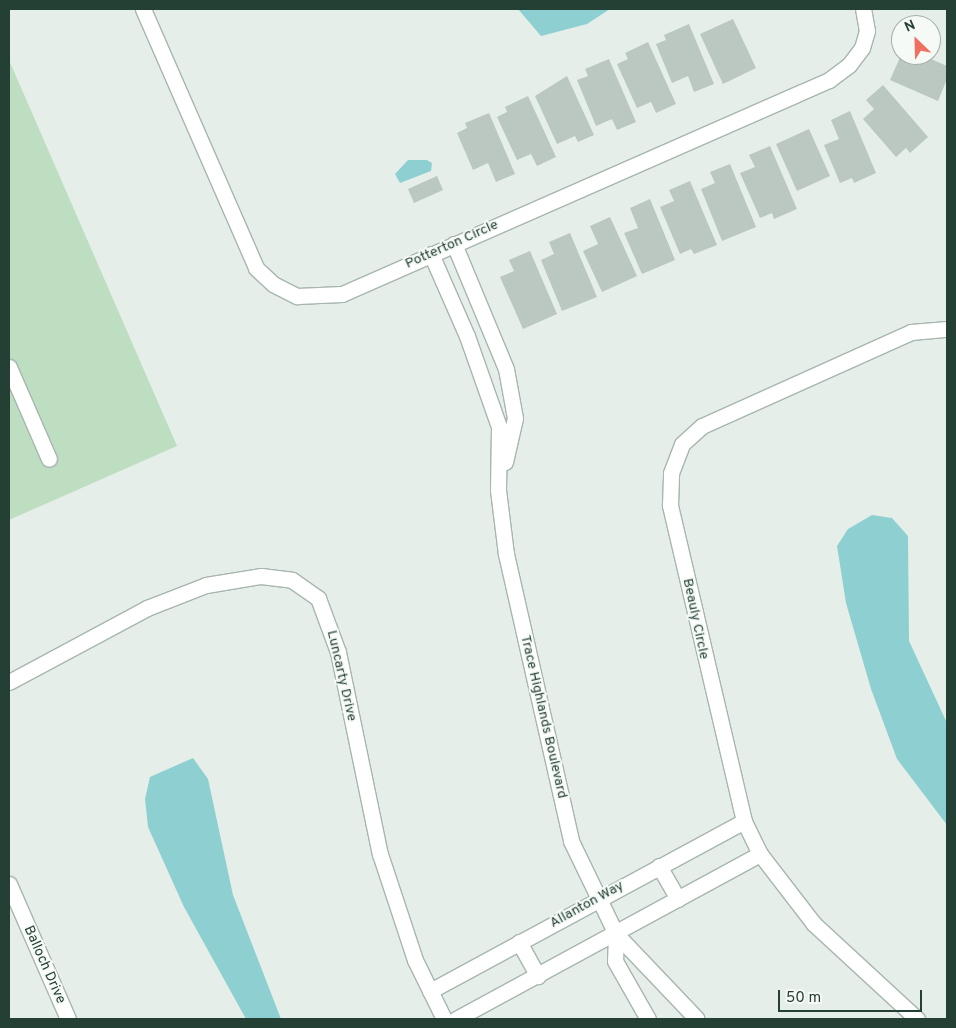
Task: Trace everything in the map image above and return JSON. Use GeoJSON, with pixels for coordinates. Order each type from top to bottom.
{"type":"FeatureCollection","features":[{"type":"Feature","properties":{"kind":"street","name":"Potterton Circle"},"geometry":{"type":"LineString","coordinates":[[143,9],[256,268],[273,284],[297,296],[342,294],[829,80],[850,65],[862,48],[867,31],[863,9]]}},
{"type":"Feature","properties":{"kind":"street","name":"Trace Highlands Boulevard"},"geometry":{"type":"LineString","coordinates":[[454,244],[506,369],[515,418],[498,490]]}},
{"type":"Feature","properties":{"kind":"street","name":"Trace Highlands Boulevard"},"geometry":{"type":"LineString","coordinates":[[431,254],[467,336],[499,427],[498,490],[506,554],[571,841],[596,900],[616,934],[697,1019]]}},
{"type":"Feature","properties":{"kind":"street"},"geometry":{"type":"LineString","coordinates":[[467,336],[489,326]]}},
{"type":"Feature","properties":{"kind":"street","name":"Beauly Circle"},"geometry":{"type":"LineString","coordinates":[[917,1019],[814,924],[760,854],[744,821],[670,505],[671,473],[679,451],[702,426],[911,332],[947,329]]}},
{"type":"Feature","properties":{"kind":"street"},"geometry":{"type":"LineString","coordinates":[[9,367],[49,459]]}},
{"type":"Feature","properties":{"kind":"street","name":"Luncarty Drive"},"geometry":{"type":"LineString","coordinates":[[9,682],[147,608],[206,585],[262,576],[292,580],[318,598],[338,652],[380,854],[415,960],[444,1019]]}},
{"type":"Feature","properties":{"kind":"street","name":"Allanton Way"},"geometry":{"type":"LineString","coordinates":[[430,991],[744,821]]}},
{"type":"Feature","properties":{"kind":"street"},"geometry":{"type":"LineString","coordinates":[[456,1019],[616,934],[760,854]]}},
{"type":"Feature","properties":{"kind":"street"},"geometry":{"type":"LineString","coordinates":[[660,866],[678,899]]}},
{"type":"Feature","properties":{"kind":"street","name":"Balloch Drive"},"geometry":{"type":"LineString","coordinates":[[9,884],[68,1019]]}},
{"type":"Feature","properties":{"kind":"street"},"geometry":{"type":"LineString","coordinates":[[616,934],[614,961],[648,1019]]}},
{"type":"Feature","properties":{"kind":"street"},"geometry":{"type":"LineString","coordinates":[[520,942],[538,976]]}},
{"type":"Feature","properties":{"kind":"green space"},"geometry":{"type":"Polygon","coordinates":[[[9,60],[177,446],[9,520],[9,60]]]}},
{"type":"Feature","properties":{"kind":"water"},"geometry":{"type":"Polygon","coordinates":[[[518,9],[610,9],[587,24],[541,36],[518,9]]]}},
{"type":"Feature","properties":{"kind":"water"},"geometry":{"type":"Polygon","coordinates":[[[408,160],[427,160],[432,163],[431,171],[400,183],[395,174],[408,160]]]}},
{"type":"Feature","properties":{"kind":"water"},"geometry":{"type":"Polygon","coordinates":[[[872,515],[892,518],[908,536],[909,641],[947,723],[947,825],[897,759],[871,689],[846,603],[837,546],[848,529],[872,515]]]}},
{"type":"Feature","properties":{"kind":"water"},"geometry":{"type":"Polygon","coordinates":[[[193,758],[208,779],[233,895],[281,1019],[246,1019],[184,907],[148,827],[145,799],[150,777],[193,758]]]}},
{"type":"Feature","properties":{"kind":"building"},"geometry":{"type":"Polygon","coordinates":[[[733,19],[756,68],[723,84],[700,34],[733,19]]]}},
{"type":"Feature","properties":{"kind":"building"},"geometry":{"type":"Polygon","coordinates":[[[689,24],[714,84],[694,92],[688,76],[672,83],[656,44],[666,40],[664,35],[689,24]]]}},
{"type":"Feature","properties":{"kind":"building"},"geometry":{"type":"Polygon","coordinates":[[[648,42],[676,104],[656,113],[651,102],[637,108],[617,64],[628,59],[625,53],[648,42]]]}},
{"type":"Feature","properties":{"kind":"building"},"geometry":{"type":"Polygon","coordinates":[[[609,59],[636,122],[617,130],[612,119],[596,126],[577,80],[588,76],[585,69],[609,59]]]}},
{"type":"Feature","properties":{"kind":"building"},"geometry":{"type":"Polygon","coordinates":[[[941,63],[947,66],[947,79],[938,101],[890,80],[897,65],[941,65],[941,63]]]}},
{"type":"Feature","properties":{"kind":"building"},"geometry":{"type":"Polygon","coordinates":[[[567,76],[594,135],[578,142],[575,136],[557,144],[535,96],[567,76]]]}},
{"type":"Feature","properties":{"kind":"building"},"geometry":{"type":"Polygon","coordinates":[[[883,85],[928,137],[910,153],[906,148],[896,157],[863,119],[874,109],[866,100],[883,85]]]}},
{"type":"Feature","properties":{"kind":"building"},"geometry":{"type":"Polygon","coordinates":[[[528,96],[556,157],[537,166],[531,154],[517,160],[497,117],[507,112],[505,107],[528,96]]]}},
{"type":"Feature","properties":{"kind":"building"},"geometry":{"type":"Polygon","coordinates":[[[850,111],[876,173],[854,183],[852,178],[840,183],[824,145],[839,139],[831,120],[850,111]]]}},
{"type":"Feature","properties":{"kind":"building"},"geometry":{"type":"Polygon","coordinates":[[[489,113],[515,174],[496,182],[488,163],[473,170],[457,133],[467,128],[465,123],[489,113]]]}},
{"type":"Feature","properties":{"kind":"building"},"geometry":{"type":"Polygon","coordinates":[[[809,129],[830,176],[797,191],[776,144],[809,129]]]}},
{"type":"Feature","properties":{"kind":"building"},"geometry":{"type":"Polygon","coordinates":[[[770,146],[797,209],[774,219],[772,213],[760,218],[740,173],[755,167],[749,155],[770,146]]]}},
{"type":"Feature","properties":{"kind":"building"},"geometry":{"type":"Polygon","coordinates":[[[730,164],[756,227],[722,241],[701,189],[715,183],[710,172],[730,164]]]}},
{"type":"Feature","properties":{"kind":"building"},"geometry":{"type":"Polygon","coordinates":[[[437,176],[443,190],[414,203],[408,189],[437,176]]]}},
{"type":"Feature","properties":{"kind":"building"},"geometry":{"type":"Polygon","coordinates":[[[690,181],[717,245],[694,254],[691,249],[680,254],[660,207],[674,201],[669,190],[690,181]]]}},
{"type":"Feature","properties":{"kind":"building"},"geometry":{"type":"Polygon","coordinates":[[[650,199],[675,260],[642,274],[624,233],[638,228],[630,208],[650,199]]]}},
{"type":"Feature","properties":{"kind":"building"},"geometry":{"type":"Polygon","coordinates":[[[610,217],[637,276],[602,292],[583,251],[598,244],[590,226],[610,217]]]}},
{"type":"Feature","properties":{"kind":"building"},"geometry":{"type":"Polygon","coordinates":[[[570,233],[597,297],[562,311],[541,260],[554,254],[549,242],[570,233]]]}},
{"type":"Feature","properties":{"kind":"building"},"geometry":{"type":"Polygon","coordinates":[[[530,251],[557,314],[523,329],[500,277],[514,271],[509,260],[530,251]]]}}]}
